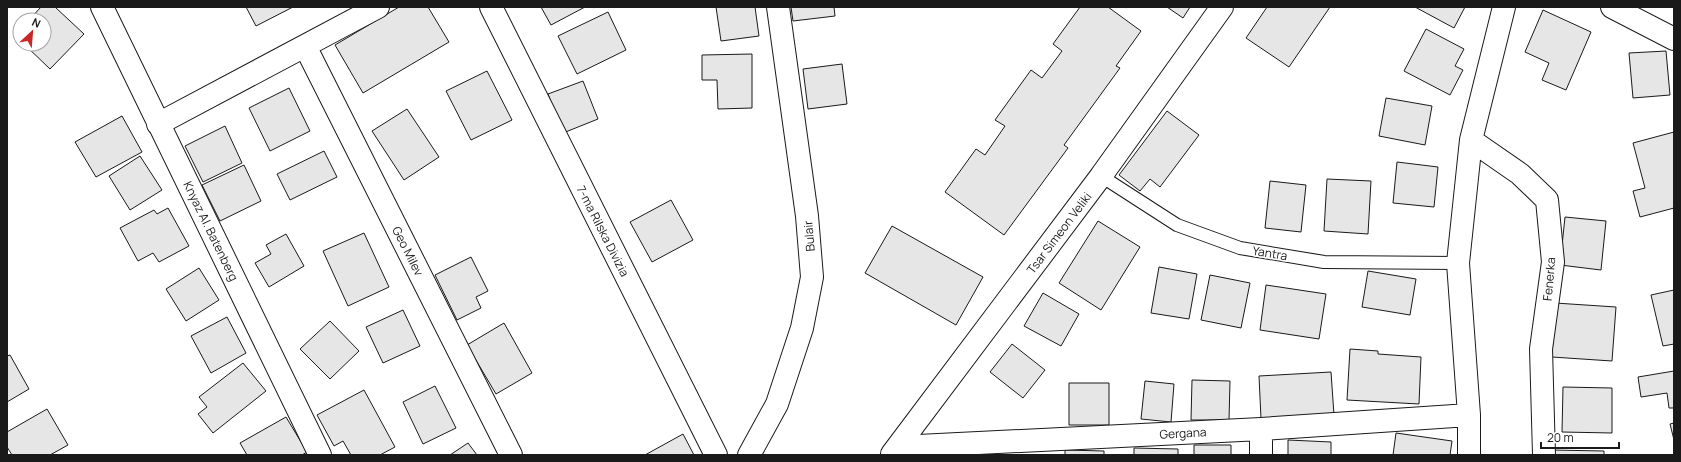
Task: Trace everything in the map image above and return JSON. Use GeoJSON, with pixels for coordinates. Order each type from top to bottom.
{"type":"FeatureCollection","features":[{"type":"Feature","properties":{"kind":"street","name":"Knyaz Al. Batenberg"},"geometry":{"type":"LineString","coordinates":[[102,7],[320,455]]}},
{"type":"Feature","properties":{"kind":"street"},"geometry":{"type":"LineString","coordinates":[[158,124],[378,7]]}},
{"type":"Feature","properties":{"kind":"street","name":"7-ma Rilska Divizia"},"geometry":{"type":"LineString","coordinates":[[491,7],[716,455]]}},
{"type":"Feature","properties":{"kind":"street","name":"Bulair"},"geometry":{"type":"LineString","coordinates":[[749,455],[776,404],[802,328],[812,277],[807,216],[778,7]]}},
{"type":"Feature","properties":{"kind":"street","name":"Tsar Simeon Veliki"},"geometry":{"type":"LineString","coordinates":[[897,452],[1101,176],[1222,7]]}},
{"type":"Feature","properties":{"kind":"street"},"geometry":{"type":"LineString","coordinates":[[1468,455],[1469,415],[1458,263],[1471,140],[1504,7]]}},
{"type":"Feature","properties":{"kind":"street"},"geometry":{"type":"LineString","coordinates":[[1612,7],[1674,39]]}},
{"type":"Feature","properties":{"kind":"street","name":"Geo Milev"},"geometry":{"type":"LineString","coordinates":[[304,46],[512,455]]}},
{"type":"Feature","properties":{"kind":"street","name":"Fenerka"},"geometry":{"type":"LineString","coordinates":[[1471,140],[1520,174],[1547,200],[1553,262],[1541,349],[1544,455]]}},
{"type":"Feature","properties":{"kind":"street","name":"Gergana"},"geometry":{"type":"LineString","coordinates":[[897,452],[1469,415]]}},
{"type":"Feature","properties":{"kind":"street"},"geometry":{"type":"LineString","coordinates":[[1261,429],[1261,455]]}},
{"type":"Feature","properties":{"kind":"lane","name":"Yantra"},"geometry":{"type":"LineString","coordinates":[[1101,176],[1177,225],[1240,248],[1324,262],[1458,263]]}},
{"type":"Feature","properties":{"kind":"building"},"geometry":{"type":"Polygon","coordinates":[[[41,7],[55,7],[84,34],[50,69],[32,52],[52,52],[52,12],[36,12],[41,7]]]}},
{"type":"Feature","properties":{"kind":"building"},"geometry":{"type":"Polygon","coordinates":[[[246,7],[293,7],[256,26],[246,7]]]}},
{"type":"Feature","properties":{"kind":"building"},"geometry":{"type":"Polygon","coordinates":[[[399,7],[428,7],[449,42],[363,93],[335,45],[399,7]]]}},
{"type":"Feature","properties":{"kind":"building"},"geometry":{"type":"Polygon","coordinates":[[[541,7],[585,7],[551,25],[541,7]]]}},
{"type":"Feature","properties":{"kind":"building"},"geometry":{"type":"Polygon","coordinates":[[[716,7],[755,7],[759,36],[721,41],[716,7]]]}},
{"type":"Feature","properties":{"kind":"building"},"geometry":{"type":"Polygon","coordinates":[[[791,7],[834,7],[835,16],[793,21],[791,7]]]}},
{"type":"Feature","properties":{"kind":"building"},"geometry":{"type":"Polygon","coordinates":[[[1080,7],[1108,7],[1141,31],[1116,66],[1120,68],[1064,145],[1068,148],[1004,235],[945,192],[976,149],[985,155],[1005,126],[995,120],[1031,70],[1042,78],[1062,51],[1053,44],[1080,7]]]}},
{"type":"Feature","properties":{"kind":"building"},"geometry":{"type":"Polygon","coordinates":[[[1167,7],[1190,7],[1183,18],[1167,7]]]}},
{"type":"Feature","properties":{"kind":"building"},"geometry":{"type":"Polygon","coordinates":[[[1267,7],[1330,7],[1289,67],[1246,38],[1267,7]]]}},
{"type":"Feature","properties":{"kind":"building"},"geometry":{"type":"Polygon","coordinates":[[[1415,7],[1465,7],[1454,28],[1415,7]]]}},
{"type":"Feature","properties":{"kind":"building"},"geometry":{"type":"Polygon","coordinates":[[[1543,10],[1591,32],[1566,90],[1542,80],[1549,63],[1525,52],[1543,10]]]}},
{"type":"Feature","properties":{"kind":"building"},"geometry":{"type":"Polygon","coordinates":[[[608,12],[626,50],[577,74],[558,36],[608,12]]]}},
{"type":"Feature","properties":{"kind":"building"},"geometry":{"type":"Polygon","coordinates":[[[1426,29],[1464,49],[1455,66],[1463,70],[1450,95],[1404,71],[1426,29]]]}},
{"type":"Feature","properties":{"kind":"building"},"geometry":{"type":"Polygon","coordinates":[[[1666,51],[1670,95],[1633,98],[1629,53],[1666,51]]]}},
{"type":"Feature","properties":{"kind":"building"},"geometry":{"type":"Polygon","coordinates":[[[752,54],[752,108],[718,109],[717,80],[702,80],[702,55],[752,54]]]}},
{"type":"Feature","properties":{"kind":"building"},"geometry":{"type":"Polygon","coordinates":[[[842,64],[847,104],[808,109],[803,69],[842,64]]]}},
{"type":"Feature","properties":{"kind":"building"},"geometry":{"type":"Polygon","coordinates":[[[487,71],[512,120],[471,140],[446,91],[487,71]]]}},
{"type":"Feature","properties":{"kind":"building"},"geometry":{"type":"Polygon","coordinates":[[[583,81],[598,119],[563,133],[548,94],[583,81]]]}},
{"type":"Feature","properties":{"kind":"building"},"geometry":{"type":"Polygon","coordinates":[[[289,88],[310,131],[270,151],[249,108],[289,88]]]}},
{"type":"Feature","properties":{"kind":"building"},"geometry":{"type":"Polygon","coordinates":[[[1386,98],[1432,106],[1425,145],[1379,136],[1386,98]]]}},
{"type":"Feature","properties":{"kind":"building"},"geometry":{"type":"Polygon","coordinates":[[[407,109],[439,157],[404,180],[372,131],[407,109]]]}},
{"type":"Feature","properties":{"kind":"building"},"geometry":{"type":"Polygon","coordinates":[[[1167,111],[1199,135],[1160,187],[1150,179],[1140,191],[1119,175],[1167,111]]]}},
{"type":"Feature","properties":{"kind":"building"},"geometry":{"type":"Polygon","coordinates":[[[122,116],[142,152],[96,177],[75,142],[122,116]]]}},
{"type":"Feature","properties":{"kind":"building"},"geometry":{"type":"Polygon","coordinates":[[[225,126],[242,163],[203,182],[185,146],[225,126]]]}},
{"type":"Feature","properties":{"kind":"building"},"geometry":{"type":"Polygon","coordinates":[[[1674,132],[1674,208],[1640,217],[1633,191],[1645,188],[1633,143],[1674,132]]]}},
{"type":"Feature","properties":{"kind":"building"},"geometry":{"type":"Polygon","coordinates":[[[324,151],[337,177],[290,200],[277,174],[324,151]]]}},
{"type":"Feature","properties":{"kind":"building"},"geometry":{"type":"Polygon","coordinates":[[[140,156],[162,190],[130,210],[109,176],[140,156]]]}},
{"type":"Feature","properties":{"kind":"building"},"geometry":{"type":"Polygon","coordinates":[[[1397,162],[1438,167],[1434,207],[1393,203],[1397,162]]]}},
{"type":"Feature","properties":{"kind":"building"},"geometry":{"type":"Polygon","coordinates":[[[244,165],[261,201],[220,221],[202,185],[244,165]]]}},
{"type":"Feature","properties":{"kind":"building"},"geometry":{"type":"Polygon","coordinates":[[[1327,179],[1371,181],[1368,234],[1324,231],[1327,179]]]}},
{"type":"Feature","properties":{"kind":"building"},"geometry":{"type":"Polygon","coordinates":[[[1270,181],[1306,185],[1301,232],[1265,228],[1270,181]]]}},
{"type":"Feature","properties":{"kind":"building"},"geometry":{"type":"Polygon","coordinates":[[[671,200],[693,240],[652,262],[630,222],[671,200]]]}},
{"type":"Feature","properties":{"kind":"building"},"geometry":{"type":"Polygon","coordinates":[[[168,208],[189,246],[159,262],[153,253],[138,261],[120,228],[154,210],[157,214],[168,208]]]}},
{"type":"Feature","properties":{"kind":"building"},"geometry":{"type":"Polygon","coordinates":[[[1565,217],[1606,221],[1601,270],[1560,265],[1565,217]]]}},
{"type":"Feature","properties":{"kind":"building"},"geometry":{"type":"Polygon","coordinates":[[[1098,221],[1140,247],[1101,310],[1059,283],[1098,221]]]}},
{"type":"Feature","properties":{"kind":"building"},"geometry":{"type":"Polygon","coordinates":[[[892,226],[983,277],[956,325],[865,273],[892,226]]]}},
{"type":"Feature","properties":{"kind":"building"},"geometry":{"type":"Polygon","coordinates":[[[364,233],[389,287],[348,306],[323,251],[364,233]]]}},
{"type":"Feature","properties":{"kind":"building"},"geometry":{"type":"Polygon","coordinates":[[[286,234],[304,266],[269,287],[255,263],[271,254],[266,245],[286,234]]]}},
{"type":"Feature","properties":{"kind":"building"},"geometry":{"type":"Polygon","coordinates":[[[471,257],[488,291],[476,297],[481,308],[457,320],[435,275],[471,257]]]}},
{"type":"Feature","properties":{"kind":"building"},"geometry":{"type":"Polygon","coordinates":[[[1159,267],[1197,274],[1189,319],[1151,313],[1159,267]]]}},
{"type":"Feature","properties":{"kind":"building"},"geometry":{"type":"Polygon","coordinates":[[[199,268],[219,300],[186,321],[166,289],[199,268]]]}},
{"type":"Feature","properties":{"kind":"building"},"geometry":{"type":"Polygon","coordinates":[[[1368,271],[1416,279],[1410,315],[1362,307],[1368,271]]]}},
{"type":"Feature","properties":{"kind":"building"},"geometry":{"type":"Polygon","coordinates":[[[1210,275],[1250,283],[1241,328],[1201,320],[1210,275]]]}},
{"type":"Feature","properties":{"kind":"building"},"geometry":{"type":"Polygon","coordinates":[[[1266,285],[1326,294],[1319,339],[1260,330],[1266,285]]]}},
{"type":"Feature","properties":{"kind":"building"},"geometry":{"type":"Polygon","coordinates":[[[1674,290],[1674,344],[1663,346],[1651,295],[1674,290]]]}},
{"type":"Feature","properties":{"kind":"building"},"geometry":{"type":"Polygon","coordinates":[[[1043,293],[1079,314],[1061,346],[1024,326],[1043,293]]]}},
{"type":"Feature","properties":{"kind":"building"},"geometry":{"type":"Polygon","coordinates":[[[1555,303],[1616,307],[1612,361],[1552,357],[1555,303]]]}},
{"type":"Feature","properties":{"kind":"building"},"geometry":{"type":"Polygon","coordinates":[[[403,310],[420,346],[383,363],[366,327],[403,310]]]}},
{"type":"Feature","properties":{"kind":"building"},"geometry":{"type":"Polygon","coordinates":[[[227,317],[246,353],[211,373],[191,336],[227,317]]]}},
{"type":"Feature","properties":{"kind":"building"},"geometry":{"type":"Polygon","coordinates":[[[330,321],[359,351],[330,379],[300,349],[330,321]]]}},
{"type":"Feature","properties":{"kind":"building"},"geometry":{"type":"Polygon","coordinates":[[[504,323],[532,373],[496,394],[467,345],[504,323]]]}},
{"type":"Feature","properties":{"kind":"building"},"geometry":{"type":"Polygon","coordinates":[[[1012,344],[1045,370],[1023,398],[990,372],[1012,344]]]}},
{"type":"Feature","properties":{"kind":"building"},"geometry":{"type":"Polygon","coordinates":[[[1350,349],[1378,351],[1378,354],[1421,357],[1419,404],[1347,400],[1350,349]]]}},
{"type":"Feature","properties":{"kind":"building"},"geometry":{"type":"Polygon","coordinates":[[[10,355],[29,389],[7,402],[7,356],[10,355]]]}},
{"type":"Feature","properties":{"kind":"building"},"geometry":{"type":"Polygon","coordinates":[[[243,363],[266,391],[213,433],[198,414],[207,407],[199,397],[243,363]]]}},
{"type":"Feature","properties":{"kind":"building"},"geometry":{"type":"Polygon","coordinates":[[[1674,371],[1674,408],[1669,408],[1667,393],[1641,397],[1638,377],[1674,371]]]}},
{"type":"Feature","properties":{"kind":"building"},"geometry":{"type":"Polygon","coordinates":[[[1331,372],[1334,415],[1261,419],[1259,376],[1331,372]]]}},
{"type":"Feature","properties":{"kind":"building"},"geometry":{"type":"Polygon","coordinates":[[[1192,380],[1230,381],[1229,420],[1191,420],[1192,380]]]}},
{"type":"Feature","properties":{"kind":"building"},"geometry":{"type":"Polygon","coordinates":[[[1145,381],[1174,384],[1171,422],[1141,419],[1145,381]]]}},
{"type":"Feature","properties":{"kind":"building"},"geometry":{"type":"Polygon","coordinates":[[[1069,383],[1109,383],[1109,425],[1069,425],[1069,383]]]}},
{"type":"Feature","properties":{"kind":"building"},"geometry":{"type":"Polygon","coordinates":[[[435,386],[456,428],[423,444],[403,402],[435,386]]]}},
{"type":"Feature","properties":{"kind":"building"},"geometry":{"type":"Polygon","coordinates":[[[1563,387],[1612,388],[1612,433],[1562,432],[1563,387]]]}},
{"type":"Feature","properties":{"kind":"building"},"geometry":{"type":"Polygon","coordinates":[[[364,390],[395,447],[380,455],[351,455],[343,441],[334,446],[317,415],[364,390]]]}},
{"type":"Feature","properties":{"kind":"building"},"geometry":{"type":"Polygon","coordinates":[[[47,409],[68,445],[50,455],[12,455],[7,447],[7,432],[47,409]]]}},
{"type":"Feature","properties":{"kind":"building"},"geometry":{"type":"Polygon","coordinates":[[[286,417],[307,452],[302,455],[247,455],[240,443],[286,417]]]}},
{"type":"Feature","properties":{"kind":"building"},"geometry":{"type":"Polygon","coordinates":[[[1674,423],[1674,440],[1670,424],[1674,423]]]}},
{"type":"Feature","properties":{"kind":"building"},"geometry":{"type":"Polygon","coordinates":[[[1396,433],[1452,441],[1450,455],[1393,455],[1396,433]]]}},
{"type":"Feature","properties":{"kind":"building"},"geometry":{"type":"Polygon","coordinates":[[[683,434],[694,455],[645,455],[683,434]]]}},
{"type":"Feature","properties":{"kind":"building"},"geometry":{"type":"Polygon","coordinates":[[[1288,440],[1331,442],[1331,455],[1288,455],[1288,440]]]}},
{"type":"Feature","properties":{"kind":"building"},"geometry":{"type":"Polygon","coordinates":[[[468,443],[477,455],[450,455],[468,443]]]}},
{"type":"Feature","properties":{"kind":"building"},"geometry":{"type":"Polygon","coordinates":[[[1194,445],[1231,445],[1231,455],[1194,455],[1194,445]]]}},
{"type":"Feature","properties":{"kind":"building"},"geometry":{"type":"Polygon","coordinates":[[[1134,448],[1178,449],[1178,455],[1134,455],[1134,448]]]}},
{"type":"Feature","properties":{"kind":"building"},"geometry":{"type":"Polygon","coordinates":[[[1065,450],[1104,451],[1104,455],[1065,455],[1065,450]]]}},
{"type":"Feature","properties":{"kind":"building"},"geometry":{"type":"Polygon","coordinates":[[[1551,450],[1604,451],[1604,455],[1551,455],[1551,450]]]}}]}
